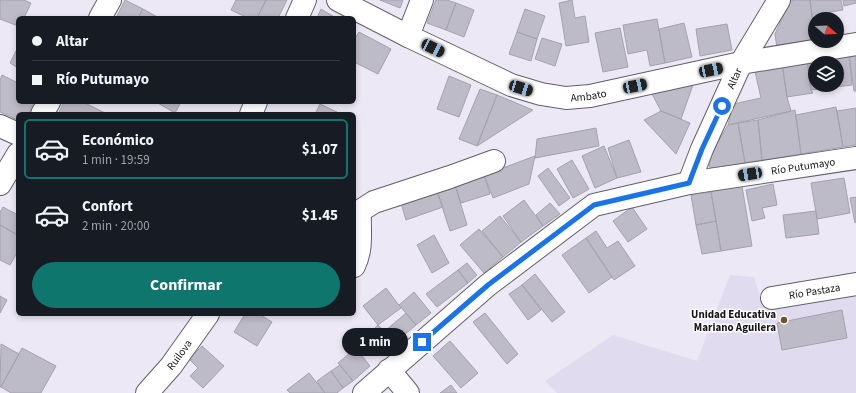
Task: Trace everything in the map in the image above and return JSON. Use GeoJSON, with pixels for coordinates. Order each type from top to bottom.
{"type":"FeatureCollection","features":[{"type":"Feature","properties":{"kind":"street"},"geometry":{"type":"LineString","coordinates":[[101,16],[110,0]]}},
{"type":"Feature","properties":{"kind":"street"},"geometry":{"type":"LineString","coordinates":[[297,16],[305,0]]}},
{"type":"Feature","properties":{"kind":"street","name":"Ambato"},"geometry":{"type":"LineString","coordinates":[[338,0],[408,36],[511,85],[541,94],[566,98],[590,96],[741,63],[856,44]]}},
{"type":"Feature","properties":{"kind":"street"},"geometry":{"type":"LineString","coordinates":[[408,36],[422,0]]}},
{"type":"Feature","properties":{"kind":"street","name":"Altar"},"geometry":{"type":"LineString","coordinates":[[689,183],[702,149],[741,63],[779,0]]}},
{"type":"Feature","properties":{"kind":"street"},"geometry":{"type":"LineString","coordinates":[[0,126],[16,133]]}},
{"type":"Feature","properties":{"kind":"street"},"geometry":{"type":"LineString","coordinates":[[0,184],[16,157]]}},
{"type":"Feature","properties":{"kind":"street","name":"Río Putumayo"},"geometry":{"type":"LineString","coordinates":[[364,393],[488,285],[594,205],[689,183],[856,158]]}},
{"type":"Feature","properties":{"kind":"street"},"geometry":{"type":"LineString","coordinates":[[356,261],[361,239],[359,224],[360,211],[374,202],[494,161]]}},
{"type":"Feature","properties":{"kind":"street","name":"Río Pastaza"},"geometry":{"type":"LineString","coordinates":[[772,298],[856,284]]}},
{"type":"Feature","properties":{"kind":"street","name":"Ruilova"},"geometry":{"type":"LineString","coordinates":[[147,393],[171,366],[207,316]]}},
{"type":"Feature","properties":{"kind":"street"},"geometry":{"type":"LineString","coordinates":[[389,370],[408,393]]}},
{"type":"Feature","properties":{"kind":"shaded area","name":"Unidad Educativa Mariano Aguilera"},"geometry":{"type":"Polygon","coordinates":[[[730,275],[754,277],[763,305],[856,289],[856,393],[557,393],[545,381],[613,335],[697,361],[730,275]]]}},
{"type":"Feature","properties":{"kind":"building"},"geometry":{"type":"Polygon","coordinates":[[[0,0],[24,0],[31,3],[25,16],[16,16],[16,25],[0,19],[0,0]]]}},
{"type":"Feature","properties":{"kind":"building"},"geometry":{"type":"Polygon","coordinates":[[[125,0],[143,9],[139,16],[117,16],[125,0]]]}},
{"type":"Feature","properties":{"kind":"building"},"geometry":{"type":"Polygon","coordinates":[[[236,0],[266,0],[258,16],[244,16],[231,10],[236,0]]]}},
{"type":"Feature","properties":{"kind":"building"},"geometry":{"type":"Polygon","coordinates":[[[266,0],[287,0],[279,16],[258,16],[266,0]]]}},
{"type":"Feature","properties":{"kind":"building"},"geometry":{"type":"Polygon","coordinates":[[[380,0],[403,0],[400,8],[380,0]]]}},
{"type":"Feature","properties":{"kind":"building"},"geometry":{"type":"Polygon","coordinates":[[[436,0],[447,0],[456,3],[446,30],[427,23],[436,0]]]}},
{"type":"Feature","properties":{"kind":"building"},"geometry":{"type":"Polygon","coordinates":[[[572,0],[575,18],[585,16],[589,42],[566,46],[559,3],[572,0]]]}},
{"type":"Feature","properties":{"kind":"building"},"geometry":{"type":"Polygon","coordinates":[[[810,0],[811,12],[808,12],[808,42],[777,48],[775,34],[790,1],[810,0]]]}},
{"type":"Feature","properties":{"kind":"building"},"geometry":{"type":"Polygon","coordinates":[[[810,0],[841,0],[843,10],[812,12],[810,0]]]}},
{"type":"Feature","properties":{"kind":"building"},"geometry":{"type":"Polygon","coordinates":[[[843,0],[856,0],[856,3],[844,6],[843,0]]]}},
{"type":"Feature","properties":{"kind":"building"},"geometry":{"type":"Polygon","coordinates":[[[456,3],[474,10],[464,37],[446,30],[456,3]]]}},
{"type":"Feature","properties":{"kind":"building"},"geometry":{"type":"Polygon","coordinates":[[[143,9],[155,16],[139,16],[143,9]]]}},
{"type":"Feature","properties":{"kind":"building"},"geometry":{"type":"Polygon","coordinates":[[[321,9],[333,16],[318,16],[321,9]]]}},
{"type":"Feature","properties":{"kind":"building"},"geometry":{"type":"Polygon","coordinates":[[[525,9],[545,16],[537,39],[517,32],[525,9]]]}},
{"type":"Feature","properties":{"kind":"building"},"geometry":{"type":"Polygon","coordinates":[[[657,19],[665,63],[650,66],[647,50],[628,54],[623,25],[657,19]]]}},
{"type":"Feature","properties":{"kind":"building"},"geometry":{"type":"Polygon","coordinates":[[[684,23],[692,57],[665,63],[659,29],[684,23]]]}},
{"type":"Feature","properties":{"kind":"building"},"geometry":{"type":"Polygon","coordinates":[[[727,24],[732,50],[700,56],[696,29],[727,24]]]}},
{"type":"Feature","properties":{"kind":"building"},"geometry":{"type":"Polygon","coordinates":[[[620,28],[628,67],[603,72],[595,33],[620,28]]]}},
{"type":"Feature","properties":{"kind":"building"},"geometry":{"type":"Polygon","coordinates":[[[359,32],[391,49],[378,74],[356,63],[356,37],[359,32]]]}},
{"type":"Feature","properties":{"kind":"building"},"geometry":{"type":"Polygon","coordinates":[[[517,32],[537,39],[531,61],[509,54],[517,32]]]}},
{"type":"Feature","properties":{"kind":"building"},"geometry":{"type":"Polygon","coordinates":[[[542,38],[562,44],[555,66],[535,59],[542,38]]]}},
{"type":"Feature","properties":{"kind":"building"},"geometry":{"type":"Polygon","coordinates":[[[16,51],[16,67],[10,63],[16,51]]]}},
{"type":"Feature","properties":{"kind":"building"},"geometry":{"type":"Polygon","coordinates":[[[856,53],[856,91],[854,91],[849,54],[856,53]]]}},
{"type":"Feature","properties":{"kind":"building"},"geometry":{"type":"Polygon","coordinates":[[[849,54],[852,85],[844,86],[844,56],[828,56],[849,54]]]}},
{"type":"Feature","properties":{"kind":"building"},"geometry":{"type":"Polygon","coordinates":[[[807,58],[808,92],[813,93],[787,97],[782,63],[807,58]]]}},
{"type":"Feature","properties":{"kind":"building"},"geometry":{"type":"Polygon","coordinates":[[[782,63],[787,97],[791,111],[728,125],[733,104],[761,98],[754,67],[782,63]]]}},
{"type":"Feature","properties":{"kind":"building"},"geometry":{"type":"Polygon","coordinates":[[[2,75],[16,82],[16,104],[33,104],[29,112],[16,112],[16,119],[0,112],[0,80],[2,75]]]}},
{"type":"Feature","properties":{"kind":"building"},"geometry":{"type":"Polygon","coordinates":[[[449,76],[471,85],[459,117],[437,109],[449,76]]]}},
{"type":"Feature","properties":{"kind":"building"},"geometry":{"type":"Polygon","coordinates":[[[694,82],[681,119],[661,111],[650,90],[694,82]]]}},
{"type":"Feature","properties":{"kind":"building"},"geometry":{"type":"Polygon","coordinates":[[[480,89],[497,95],[477,146],[459,139],[480,89]]]}},
{"type":"Feature","properties":{"kind":"building"},"geometry":{"type":"Polygon","coordinates":[[[497,95],[533,110],[477,146],[497,95]]]}},
{"type":"Feature","properties":{"kind":"building"},"geometry":{"type":"Polygon","coordinates":[[[63,104],[87,104],[103,112],[59,112],[63,104]]]}},
{"type":"Feature","properties":{"kind":"building"},"geometry":{"type":"Polygon","coordinates":[[[159,104],[180,104],[176,112],[159,104]]]}},
{"type":"Feature","properties":{"kind":"building"},"geometry":{"type":"Polygon","coordinates":[[[320,104],[337,112],[316,112],[320,104]]]}},
{"type":"Feature","properties":{"kind":"building"},"geometry":{"type":"Polygon","coordinates":[[[836,107],[843,147],[801,154],[796,115],[836,107]]]}},
{"type":"Feature","properties":{"kind":"building"},"geometry":{"type":"Polygon","coordinates":[[[856,108],[856,145],[843,147],[837,111],[856,108]]]}},
{"type":"Feature","properties":{"kind":"building"},"geometry":{"type":"Polygon","coordinates":[[[795,110],[801,154],[762,160],[758,120],[795,110]]]}},
{"type":"Feature","properties":{"kind":"building"},"geometry":{"type":"Polygon","coordinates":[[[661,111],[690,123],[676,154],[644,120],[661,111]]]}},
{"type":"Feature","properties":{"kind":"building"},"geometry":{"type":"Polygon","coordinates":[[[758,120],[762,160],[745,163],[738,123],[758,120]]]}},
{"type":"Feature","properties":{"kind":"building"},"geometry":{"type":"Polygon","coordinates":[[[738,123],[745,163],[710,168],[708,159],[728,125],[738,123]]]}},
{"type":"Feature","properties":{"kind":"building"},"geometry":{"type":"Polygon","coordinates":[[[596,128],[599,146],[535,158],[537,139],[596,128]]]}},
{"type":"Feature","properties":{"kind":"building"},"geometry":{"type":"Polygon","coordinates":[[[629,140],[641,172],[617,178],[608,148],[629,140]]]}},
{"type":"Feature","properties":{"kind":"building"},"geometry":{"type":"Polygon","coordinates":[[[604,146],[617,178],[595,188],[582,156],[604,146]]]}},
{"type":"Feature","properties":{"kind":"building"},"geometry":{"type":"Polygon","coordinates":[[[535,156],[529,184],[493,198],[484,175],[535,156]]]}},
{"type":"Feature","properties":{"kind":"building"},"geometry":{"type":"Polygon","coordinates":[[[572,160],[589,189],[573,198],[557,169],[572,160]]]}},
{"type":"Feature","properties":{"kind":"building"},"geometry":{"type":"Polygon","coordinates":[[[548,168],[570,198],[559,206],[538,176],[548,168]]]}},
{"type":"Feature","properties":{"kind":"building"},"geometry":{"type":"Polygon","coordinates":[[[484,175],[490,194],[461,203],[455,185],[484,175]]]}},
{"type":"Feature","properties":{"kind":"building"},"geometry":{"type":"Polygon","coordinates":[[[844,178],[850,213],[817,219],[811,183],[844,178]]]}},
{"type":"Feature","properties":{"kind":"building"},"geometry":{"type":"Polygon","coordinates":[[[773,184],[777,205],[762,208],[765,218],[752,221],[746,190],[773,184]]]}},
{"type":"Feature","properties":{"kind":"building"},"geometry":{"type":"Polygon","coordinates":[[[455,185],[467,225],[450,231],[437,191],[455,185]]]}},
{"type":"Feature","properties":{"kind":"building"},"geometry":{"type":"Polygon","coordinates":[[[742,186],[752,246],[721,251],[711,192],[742,186]]]}},
{"type":"Feature","properties":{"kind":"building"},"geometry":{"type":"Polygon","coordinates":[[[437,191],[443,207],[406,220],[401,203],[437,191]]]}},
{"type":"Feature","properties":{"kind":"building"},"geometry":{"type":"Polygon","coordinates":[[[711,192],[716,221],[696,225],[691,195],[711,192]]]}},
{"type":"Feature","properties":{"kind":"building"},"geometry":{"type":"Polygon","coordinates":[[[856,197],[856,222],[855,223],[850,198],[856,197]]]}},
{"type":"Feature","properties":{"kind":"building"},"geometry":{"type":"Polygon","coordinates":[[[524,200],[543,226],[521,242],[503,216],[524,200]]]}},
{"type":"Feature","properties":{"kind":"building"},"geometry":{"type":"Polygon","coordinates":[[[550,203],[560,214],[543,226],[536,215],[550,203]]]}},
{"type":"Feature","properties":{"kind":"building"},"geometry":{"type":"Polygon","coordinates":[[[3,207],[16,214],[16,234],[0,225],[0,212],[3,207]]]}},
{"type":"Feature","properties":{"kind":"building"},"geometry":{"type":"Polygon","coordinates":[[[632,207],[647,229],[628,242],[613,221],[632,207]]]}},
{"type":"Feature","properties":{"kind":"building"},"geometry":{"type":"Polygon","coordinates":[[[816,211],[819,234],[786,238],[783,215],[816,211]]]}},
{"type":"Feature","properties":{"kind":"building"},"geometry":{"type":"Polygon","coordinates":[[[500,216],[521,242],[503,257],[482,231],[500,216]]]}},
{"type":"Feature","properties":{"kind":"building"},"geometry":{"type":"Polygon","coordinates":[[[716,221],[721,251],[702,254],[696,225],[716,221]]]}},
{"type":"Feature","properties":{"kind":"building"},"geometry":{"type":"Polygon","coordinates":[[[0,225],[16,234],[16,254],[10,265],[0,260],[0,225]]]}},
{"type":"Feature","properties":{"kind":"building"},"geometry":{"type":"Polygon","coordinates":[[[479,229],[503,257],[484,273],[460,245],[479,229]]]}},
{"type":"Feature","properties":{"kind":"building"},"geometry":{"type":"Polygon","coordinates":[[[596,231],[607,248],[618,241],[635,266],[614,280],[586,238],[596,231]]]}},
{"type":"Feature","properties":{"kind":"building"},"geometry":{"type":"Polygon","coordinates":[[[434,235],[449,263],[432,273],[417,245],[434,235]]]}},
{"type":"Feature","properties":{"kind":"building"},"geometry":{"type":"Polygon","coordinates":[[[586,238],[612,277],[589,293],[562,255],[586,238]]]}},
{"type":"Feature","properties":{"kind":"building"},"geometry":{"type":"Polygon","coordinates":[[[467,263],[477,275],[468,283],[458,270],[467,263]]]}},
{"type":"Feature","properties":{"kind":"building"},"geometry":{"type":"Polygon","coordinates":[[[458,270],[468,283],[437,307],[426,294],[458,270]]]}},
{"type":"Feature","properties":{"kind":"building"},"geometry":{"type":"Polygon","coordinates":[[[535,274],[565,312],[552,322],[522,285],[535,274]]]}},
{"type":"Feature","properties":{"kind":"building"},"geometry":{"type":"Polygon","coordinates":[[[522,285],[541,310],[528,320],[509,294],[522,285]]]}},
{"type":"Feature","properties":{"kind":"building"},"geometry":{"type":"Polygon","coordinates":[[[386,288],[401,308],[378,325],[363,306],[386,288]]]}},
{"type":"Feature","properties":{"kind":"building"},"geometry":{"type":"Polygon","coordinates":[[[414,292],[431,313],[416,325],[399,305],[414,292]]]}},
{"type":"Feature","properties":{"kind":"building"},"geometry":{"type":"Polygon","coordinates":[[[0,296],[7,300],[0,313],[0,296]]]}},
{"type":"Feature","properties":{"kind":"building"},"geometry":{"type":"Polygon","coordinates":[[[842,310],[847,338],[782,350],[777,323],[842,310]]]}},
{"type":"Feature","properties":{"kind":"building"},"geometry":{"type":"Polygon","coordinates":[[[406,313],[416,325],[395,343],[385,331],[406,313]]]}},
{"type":"Feature","properties":{"kind":"building"},"geometry":{"type":"Polygon","coordinates":[[[485,313],[518,354],[507,364],[473,322],[485,313]]]}},
{"type":"Feature","properties":{"kind":"building"},"geometry":{"type":"Polygon","coordinates":[[[244,316],[262,316],[272,322],[257,346],[234,332],[244,316]]]}},
{"type":"Feature","properties":{"kind":"building"},"geometry":{"type":"Polygon","coordinates":[[[378,325],[395,343],[384,354],[367,336],[378,325]]]}},
{"type":"Feature","properties":{"kind":"building"},"geometry":{"type":"Polygon","coordinates":[[[450,341],[478,373],[461,388],[433,356],[450,341]]]}},
{"type":"Feature","properties":{"kind":"building"},"geometry":{"type":"Polygon","coordinates":[[[1,344],[19,354],[0,387],[1,344]]]}},
{"type":"Feature","properties":{"kind":"building"},"geometry":{"type":"Polygon","coordinates":[[[202,346],[224,366],[203,388],[190,376],[198,368],[189,359],[202,346]]]}},
{"type":"Feature","properties":{"kind":"building"},"geometry":{"type":"Polygon","coordinates":[[[22,348],[56,366],[41,393],[11,393],[1,387],[22,348]]]}},
{"type":"Feature","properties":{"kind":"building"},"geometry":{"type":"Polygon","coordinates":[[[356,348],[370,366],[353,381],[338,363],[356,348]]]}},
{"type":"Feature","properties":{"kind":"building"},"geometry":{"type":"Polygon","coordinates":[[[340,365],[353,381],[343,388],[331,371],[340,365]]]}},
{"type":"Feature","properties":{"kind":"building"},"geometry":{"type":"Polygon","coordinates":[[[331,371],[343,388],[337,393],[325,393],[317,381],[331,371]]]}},
{"type":"Feature","properties":{"kind":"building"},"geometry":{"type":"Polygon","coordinates":[[[309,373],[325,393],[290,393],[287,390],[309,373]]]}},
{"type":"Feature","properties":{"kind":"building"},"geometry":{"type":"Polygon","coordinates":[[[451,385],[457,393],[440,393],[451,385]]]}},
{"type":"Feature","properties":{"kind":"place","name":"Unidad Educativa Mariano Aguilera"},"geometry":{"type":"Point","coordinates":[784,320]}},
{"type":"Feature","properties":{"kind":"route"},"geometry":{"type":"LineString","coordinates":[[422,342],[488,285],[594,205],[689,183],[702,149],[722,106]]}}]}
